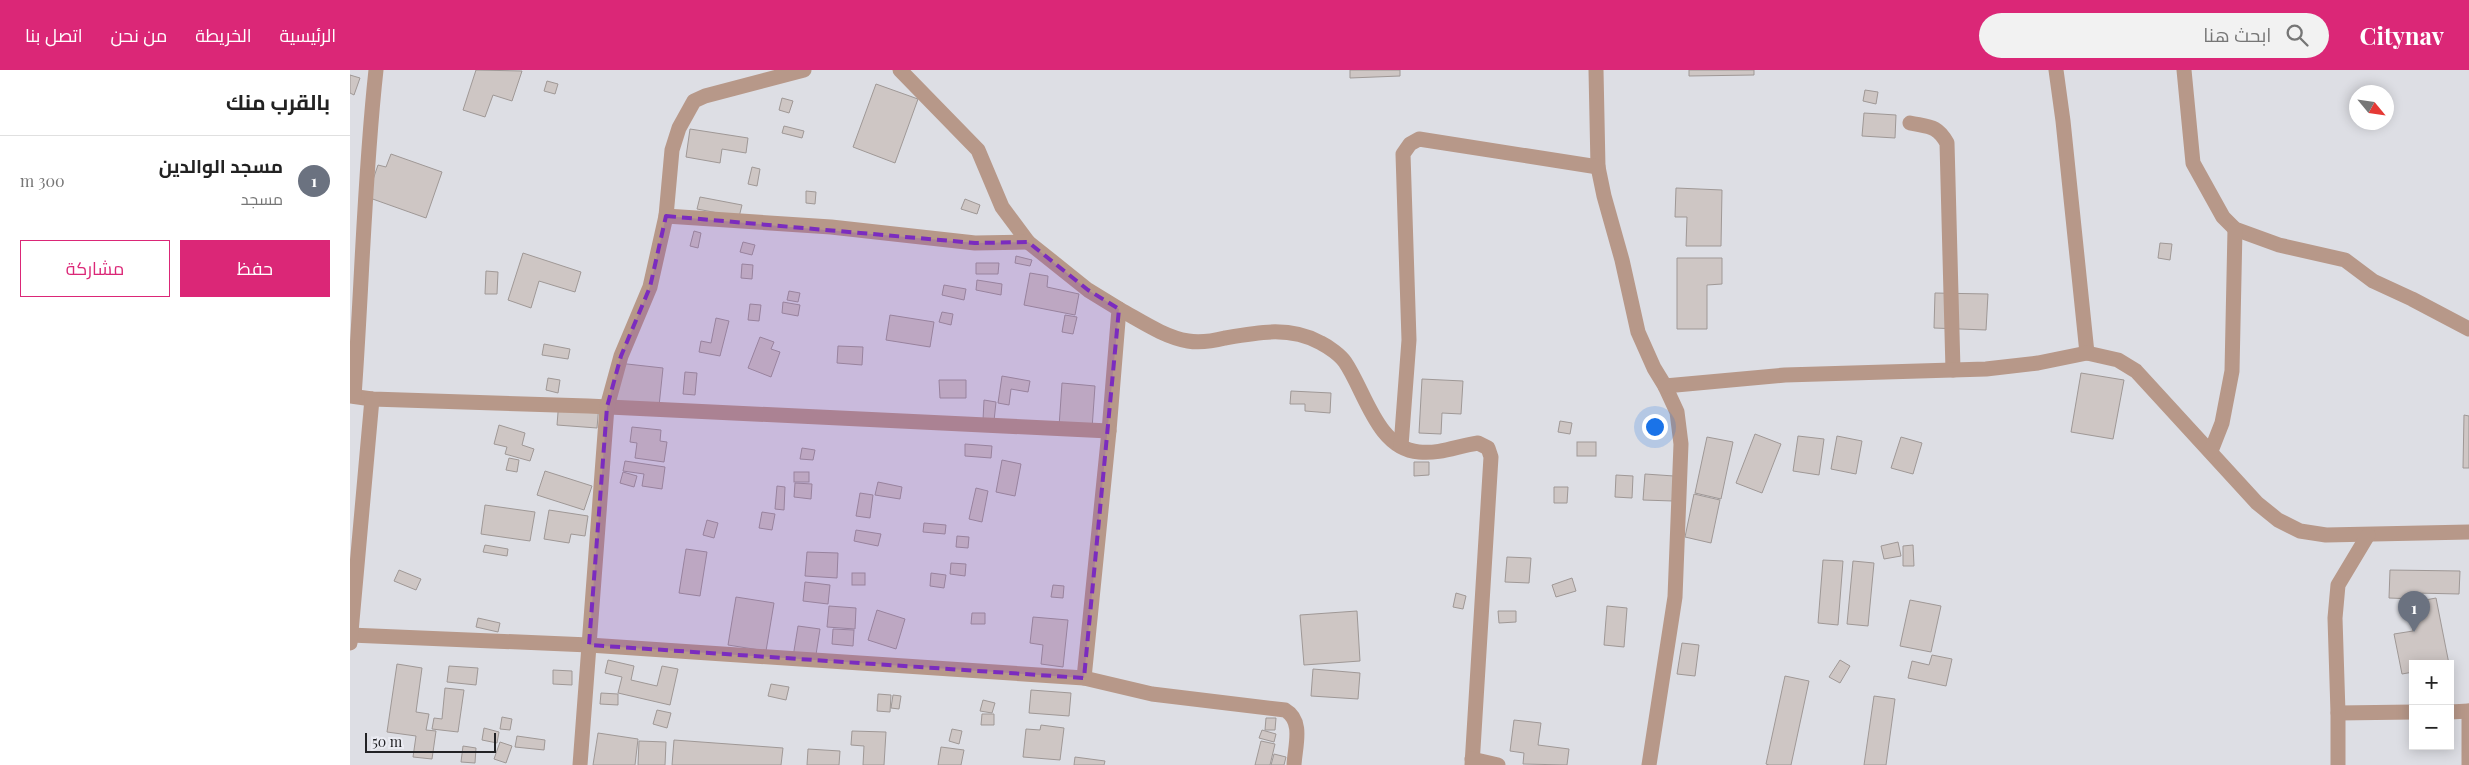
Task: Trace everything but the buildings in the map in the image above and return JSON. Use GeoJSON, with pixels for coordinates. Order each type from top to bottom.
{"type":"FeatureCollection","features":[{"type":"Feature","properties":{"kind":"street"},"geometry":{"type":"LineString","coordinates":[[376,70],[368,147],[362,288],[352,396],[372,399],[1109,431]]}},
{"type":"Feature","properties":{"kind":"street"},"geometry":{"type":"LineString","coordinates":[[580,765],[607,408],[621,356],[650,287],[666,216],[672,150],[679,128],[694,101],[705,96],[804,70]]}},
{"type":"Feature","properties":{"kind":"street"},"geometry":{"type":"LineString","coordinates":[[900,70],[978,150],[1002,207],[1028,242],[1088,290],[1119,309],[1173,337],[1189,341],[1208,342],[1279,330],[1300,333],[1322,344],[1344,360],[1380,429],[1401,446],[1416,452],[1442,453],[1478,443],[1488,448],[1491,457],[1472,762],[1498,765]]}},
{"type":"Feature","properties":{"kind":"street"},"geometry":{"type":"LineString","coordinates":[[1596,70],[1598,167],[1638,332],[1677,412],[1681,444],[1675,597],[1650,765]]}},
{"type":"Feature","properties":{"kind":"street"},"geometry":{"type":"LineString","coordinates":[[2056,70],[2087,353]]}},
{"type":"Feature","properties":{"kind":"street"},"geometry":{"type":"LineString","coordinates":[[2184,70],[2193,163],[2223,217],[2236,229],[2279,245],[2345,260],[2373,281],[2469,329]]}},
{"type":"Feature","properties":{"kind":"street"},"geometry":{"type":"LineString","coordinates":[[1910,123],[1932,127],[1941,132],[1947,144],[1953,370]]}},
{"type":"Feature","properties":{"kind":"street"},"geometry":{"type":"LineString","coordinates":[[1401,446],[1409,340],[1403,154],[1410,144],[1419,139],[1598,167]]}},
{"type":"Feature","properties":{"kind":"street"},"geometry":{"type":"LineString","coordinates":[[666,216],[831,227],[975,243],[1028,242]]}},
{"type":"Feature","properties":{"kind":"street"},"geometry":{"type":"LineString","coordinates":[[2211,451],[2222,423],[2232,372],[2236,229]]}},
{"type":"Feature","properties":{"kind":"street"},"geometry":{"type":"LineString","coordinates":[[1084,678],[1109,431],[1119,309]]}},
{"type":"Feature","properties":{"kind":"street"},"geometry":{"type":"LineString","coordinates":[[1665,386],[1785,375],[1953,370],[2038,363],[2087,353],[2118,360],[2136,370],[2257,503],[2278,520],[2300,530],[2326,535],[2469,532]]}},
{"type":"Feature","properties":{"kind":"street"},"geometry":{"type":"LineString","coordinates":[[350,643],[372,399]]}},
{"type":"Feature","properties":{"kind":"street"},"geometry":{"type":"LineString","coordinates":[[2338,765],[2335,618],[2338,585],[2368,535]]}},
{"type":"Feature","properties":{"kind":"street"},"geometry":{"type":"LineString","coordinates":[[350,635],[589,645],[1084,678],[1161,696],[1285,710],[1294,715],[1297,726],[1294,765]]}},
{"type":"Feature","properties":{"kind":"street"},"geometry":{"type":"LineString","coordinates":[[2454,712],[2469,711],[2469,765]]}},
{"type":"Feature","properties":{"kind":"street"},"geometry":{"type":"LineString","coordinates":[[2338,713],[2409,712]]}},
{"type":"Feature","properties":{"kind":"highlighted area"},"geometry":{"type":"Polygon","coordinates":[[[666,216],[975,243],[1028,242],[1088,290],[1119,309],[1084,678],[589,645],[607,407],[621,356],[650,287],[666,216]]]}},
{"type":"Feature","properties":{"kind":"place","name":"مسجد الوالدين"},"geometry":{"type":"Point","coordinates":[2414,632]}}]}
